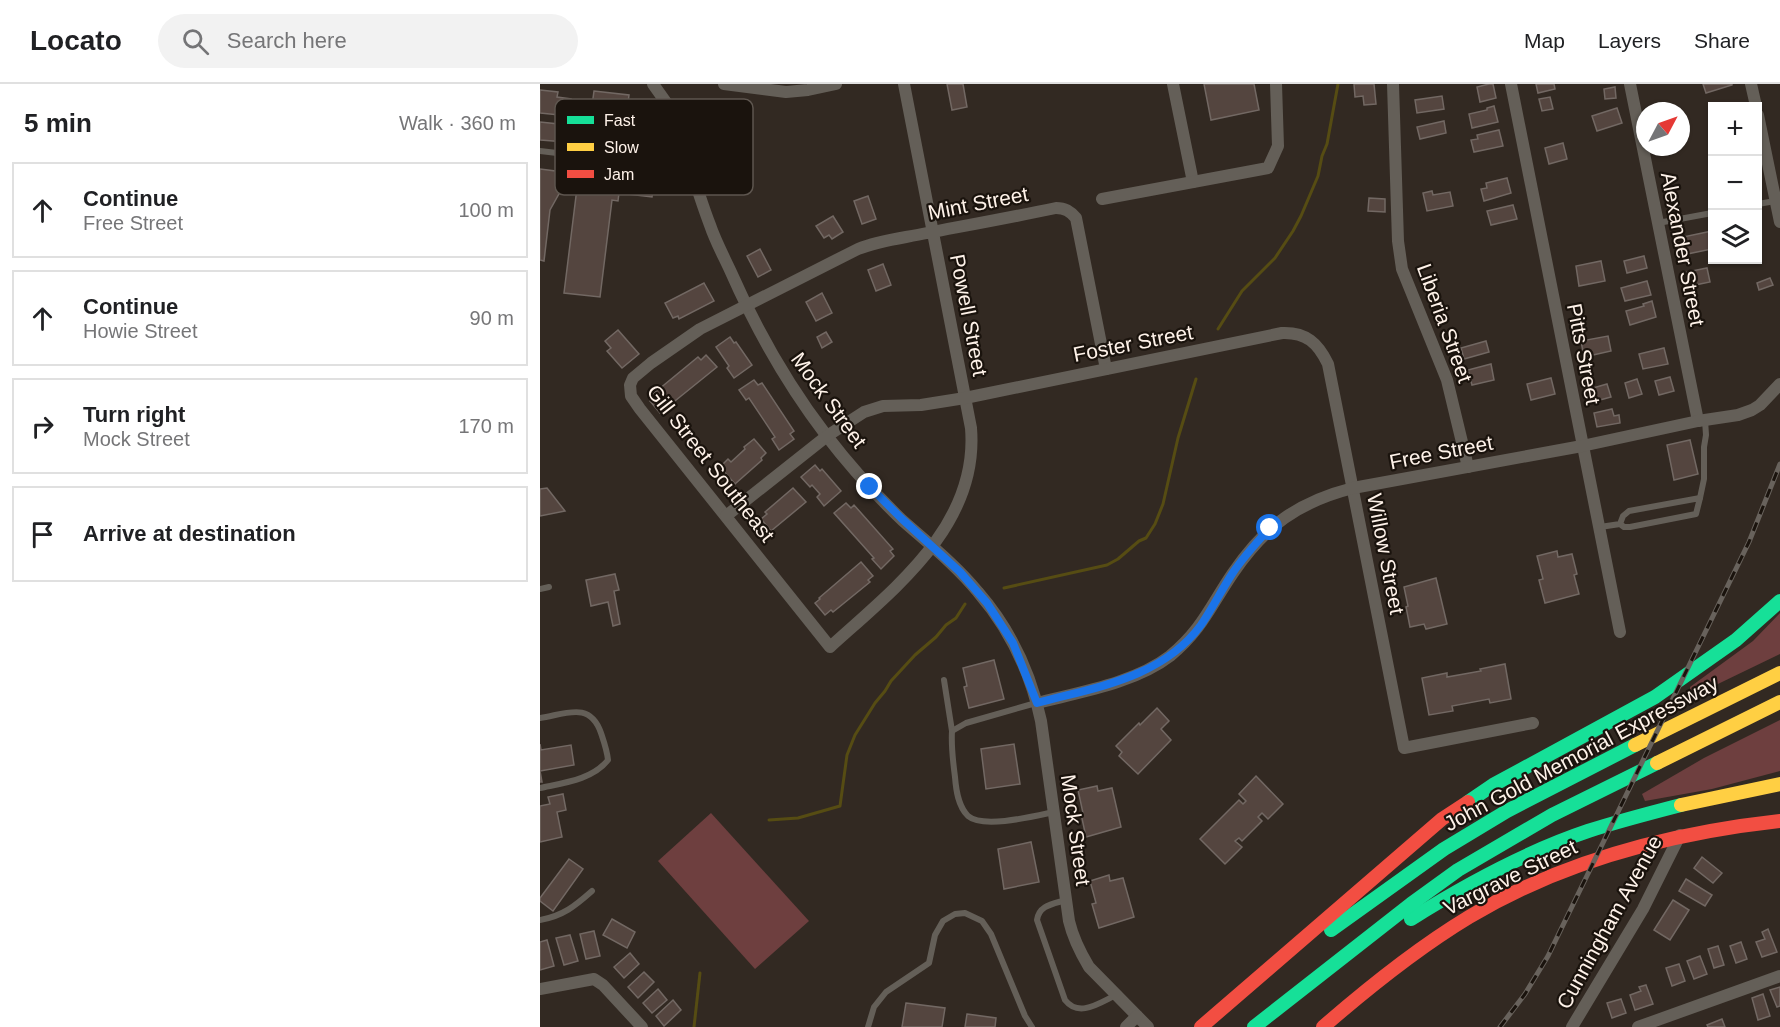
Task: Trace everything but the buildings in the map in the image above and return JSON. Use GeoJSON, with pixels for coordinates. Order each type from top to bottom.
{"type":"FeatureCollection","features":[{"type":"Feature","properties":{"kind":"main road"},"geometry":{"type":"LineString","coordinates":[[1202,1027],[1442,819],[1493,785],[1656,697],[1736,640],[1780,601]]}},
{"type":"Feature","properties":{"kind":"main road","name":"John Gold Memorial Expressway"},"geometry":{"type":"LineString","coordinates":[[1202,1027],[1388,888],[1460,839],[1540,793],[1780,673]]}},
{"type":"Feature","properties":{"kind":"main road","name":"John Gold Memorial Expressway"},"geometry":{"type":"LineString","coordinates":[[1254,1027],[1410,904],[1458,870],[1561,811],[1780,702]]}},
{"type":"Feature","properties":{"kind":"main road"},"geometry":{"type":"LineString","coordinates":[[1312,982],[1457,891],[1551,845],[1647,814],[1780,784]]}},
{"type":"Feature","properties":{"kind":"main road","name":"Vargrave Street"},"geometry":{"type":"LineString","coordinates":[[1323,1027],[1390,970],[1431,941],[1483,909],[1539,881],[1624,850],[1680,835],[1780,820]]}},
{"type":"Feature","properties":{"kind":"street","name":"Mock Street"},"geometry":{"type":"LineString","coordinates":[[653,84],[664,99]]}},
{"type":"Feature","properties":{"kind":"street"},"geometry":{"type":"LineString","coordinates":[[724,84],[786,92],[836,84]]}},
{"type":"Feature","properties":{"kind":"street","name":"Powell Street"},"geometry":{"type":"LineString","coordinates":[[830,646],[878,603],[932,547],[954,514],[968,479],[972,443],[965,398],[904,84]]}},
{"type":"Feature","properties":{"kind":"street"},"geometry":{"type":"LineString","coordinates":[[1173,84],[1193,183]]}},
{"type":"Feature","properties":{"kind":"street"},"geometry":{"type":"LineString","coordinates":[[1102,199],[1268,168],[1278,146],[1276,84]]}},
{"type":"Feature","properties":{"kind":"street","name":"Liberia Street"},"geometry":{"type":"LineString","coordinates":[[1393,84],[1398,241],[1402,269],[1447,380],[1468,467]]}},
{"type":"Feature","properties":{"kind":"street","name":"Pitts Street"},"geometry":{"type":"LineString","coordinates":[[1511,84],[1620,632]]}},
{"type":"Feature","properties":{"kind":"street","name":"Alexander Street"},"geometry":{"type":"LineString","coordinates":[[1630,84],[1702,420]]}},
{"type":"Feature","properties":{"kind":"street"},"geometry":{"type":"LineString","coordinates":[[1751,84],[1755,102]]}},
{"type":"Feature","properties":{"kind":"street"},"geometry":{"type":"LineString","coordinates":[[1762,134],[1780,222]]}},
{"type":"Feature","properties":{"kind":"street","name":"Mock Street"},"geometry":{"type":"LineString","coordinates":[[700,195],[710,226],[746,307],[782,371],[827,436],[870,487],[978,591],[1013,643],[1037,703],[1041,722],[1069,921],[1089,967],[1148,1027]]}},
{"type":"Feature","properties":{"kind":"street","name":"Mint Street"},"geometry":{"type":"LineString","coordinates":[[746,307],[858,249],[876,243],[1064,208],[1072,212],[1076,218],[1106,369]]}},
{"type":"Feature","properties":{"kind":"street","name":"Gill Street Southeast"},"geometry":{"type":"LineString","coordinates":[[746,307],[700,329],[638,373],[630,385],[631,396],[830,646]]}},
{"type":"Feature","properties":{"kind":"street","name":"Foster Street"},"geometry":{"type":"LineString","coordinates":[[726,516],[827,436],[864,412],[883,406],[921,405],[965,398],[1282,333],[1296,334],[1308,339]]}},
{"type":"Feature","properties":{"kind":"street","name":"Willow Street"},"geometry":{"type":"LineString","coordinates":[[1308,339],[1319,347],[1328,364],[1404,748],[1533,723]]}},
{"type":"Feature","properties":{"kind":"street","name":"Free Street"},"geometry":{"type":"LineString","coordinates":[[1037,703],[1122,680],[1155,666],[1167,658],[1200,626],[1232,573],[1270,528],[1301,507],[1330,494],[1582,446],[1702,420],[1738,415],[1752,410],[1767,399],[1780,384]]}},
{"type":"Feature","properties":{"kind":"street","name":"Cunningham Avenue"},"geometry":{"type":"LineString","coordinates":[[1572,1027],[1643,909],[1680,835]]}},
{"type":"Feature","properties":{"kind":"street"},"geometry":{"type":"LineString","coordinates":[[1638,1027],[1780,976]]}},
{"type":"Feature","properties":{"kind":"street"},"geometry":{"type":"LineString","coordinates":[[540,989],[594,979],[603,985],[642,1027]]}},
{"type":"Feature","properties":{"kind":"street"},"geometry":{"type":"LineString","coordinates":[[1126,1027],[1137,1016]]}},
{"type":"Feature","properties":{"kind":"lane"},"geometry":{"type":"LineString","coordinates":[[540,151],[555,153]]}},
{"type":"Feature","properties":{"kind":"lane"},"geometry":{"type":"LineString","coordinates":[[1762,203],[1776,201]]}},
{"type":"Feature","properties":{"kind":"lane"},"geometry":{"type":"LineString","coordinates":[[1658,223],[1708,214]]}},
{"type":"Feature","properties":{"kind":"lane"},"geometry":{"type":"LineString","coordinates":[[1599,527],[1620,524],[1630,527],[1696,514],[1704,479],[1706,435],[1702,420]]}},
{"type":"Feature","properties":{"kind":"lane"},"geometry":{"type":"LineString","coordinates":[[1620,524],[1623,516],[1629,511],[1700,498]]}},
{"type":"Feature","properties":{"kind":"lane"},"geometry":{"type":"LineString","coordinates":[[540,589],[549,587]]}},
{"type":"Feature","properties":{"kind":"lane"},"geometry":{"type":"LineString","coordinates":[[944,680],[952,731],[951,747],[957,798],[968,816],[982,821],[1000,822],[1054,812]]}},
{"type":"Feature","properties":{"kind":"lane"},"geometry":{"type":"LineString","coordinates":[[952,731],[966,723],[1037,703]]}},
{"type":"Feature","properties":{"kind":"lane"},"geometry":{"type":"LineString","coordinates":[[540,718],[580,711],[589,714],[597,721],[608,760],[602,767],[572,782],[540,788]]}},
{"type":"Feature","properties":{"kind":"lane"},"geometry":{"type":"LineString","coordinates":[[540,920],[557,917],[592,891]]}},
{"type":"Feature","properties":{"kind":"lane"},"geometry":{"type":"LineString","coordinates":[[1066,900],[1043,907],[1037,920],[1065,1000],[1077,1009],[1086,1009],[1116,995]]}},
{"type":"Feature","properties":{"kind":"lane"},"geometry":{"type":"LineString","coordinates":[[868,1027],[874,1007],[886,992],[929,963],[935,935],[943,921],[955,914],[965,913],[982,921],[991,934],[1025,1017],[1032,1027]]}},
{"type":"Feature","properties":{"kind":"shaded area"},"geometry":{"type":"Polygon","coordinates":[[[1780,613],[1780,654],[1691,697],[1690,687],[1753,641],[1780,613]]]}},
{"type":"Feature","properties":{"kind":"shaded area"},"geometry":{"type":"Polygon","coordinates":[[[1780,720],[1780,771],[1712,789],[1645,801],[1642,794],[1704,758],[1780,720]]]}},
{"type":"Feature","properties":{"kind":"shaded area"},"geometry":{"type":"Polygon","coordinates":[[[711,813],[809,921],[755,969],[658,861],[711,813]]]}},
{"type":"Feature","properties":{"kind":"waterway"},"geometry":{"type":"LineString","coordinates":[[1218,329],[1242,291],[1275,258],[1301,216],[1318,176],[1327,144],[1338,84]]}},
{"type":"Feature","properties":{"kind":"waterway"},"geometry":{"type":"LineString","coordinates":[[1004,588],[1107,565],[1146,538],[1163,504],[1178,438],[1196,379]]}},
{"type":"Feature","properties":{"kind":"waterway"},"geometry":{"type":"LineString","coordinates":[[769,820],[798,818],[840,806],[847,755],[855,735],[891,681],[915,655],[956,618],[965,604]]}},
{"type":"Feature","properties":{"kind":"waterway"},"geometry":{"type":"LineString","coordinates":[[694,1027],[700,973]]}},
{"type":"Feature","properties":{"kind":"railway"},"geometry":{"type":"LineString","coordinates":[[1500,1027],[1525,994],[1548,956],[1749,542],[1780,464]]}},
{"type":"Feature","properties":{"kind":"traffic: fast"},"geometry":{"type":"LineString","coordinates":[[1468,802],[1493,785],[1655,697],[1736,640],[1780,601]]}},
{"type":"Feature","properties":{"kind":"traffic: fast"},"geometry":{"type":"LineString","coordinates":[[1331,930],[1444,849],[1507,811],[1635,745]]}},
{"type":"Feature","properties":{"kind":"traffic: fast"},"geometry":{"type":"LineString","coordinates":[[1254,1027],[1458,870],[1552,815],[1657,763]]}},
{"type":"Feature","properties":{"kind":"traffic: fast"},"geometry":{"type":"LineString","coordinates":[[1411,919],[1475,881],[1565,839],[1681,805]]}},
{"type":"Feature","properties":{"kind":"traffic: slow"},"geometry":{"type":"LineString","coordinates":[[1635,745],[1780,673]]}},
{"type":"Feature","properties":{"kind":"traffic: slow"},"geometry":{"type":"LineString","coordinates":[[1657,763],[1780,702]]}},
{"type":"Feature","properties":{"kind":"traffic: slow"},"geometry":{"type":"LineString","coordinates":[[1681,805],[1780,784]]}},
{"type":"Feature","properties":{"kind":"traffic: jam"},"geometry":{"type":"LineString","coordinates":[[1201,1027],[1442,819],[1468,802]]}},
{"type":"Feature","properties":{"kind":"traffic: jam"},"geometry":{"type":"LineString","coordinates":[[1323,1027],[1375,983],[1430,942],[1505,897],[1542,880],[1619,852],[1659,842],[1739,826],[1780,821]]}},
{"type":"Feature","properties":{"kind":"route"},"geometry":{"type":"LineString","coordinates":[[870,487],[978,591],[1013,643],[1037,703],[1122,680],[1155,666],[1167,658],[1200,626],[1232,573],[1270,528]]}}]}
